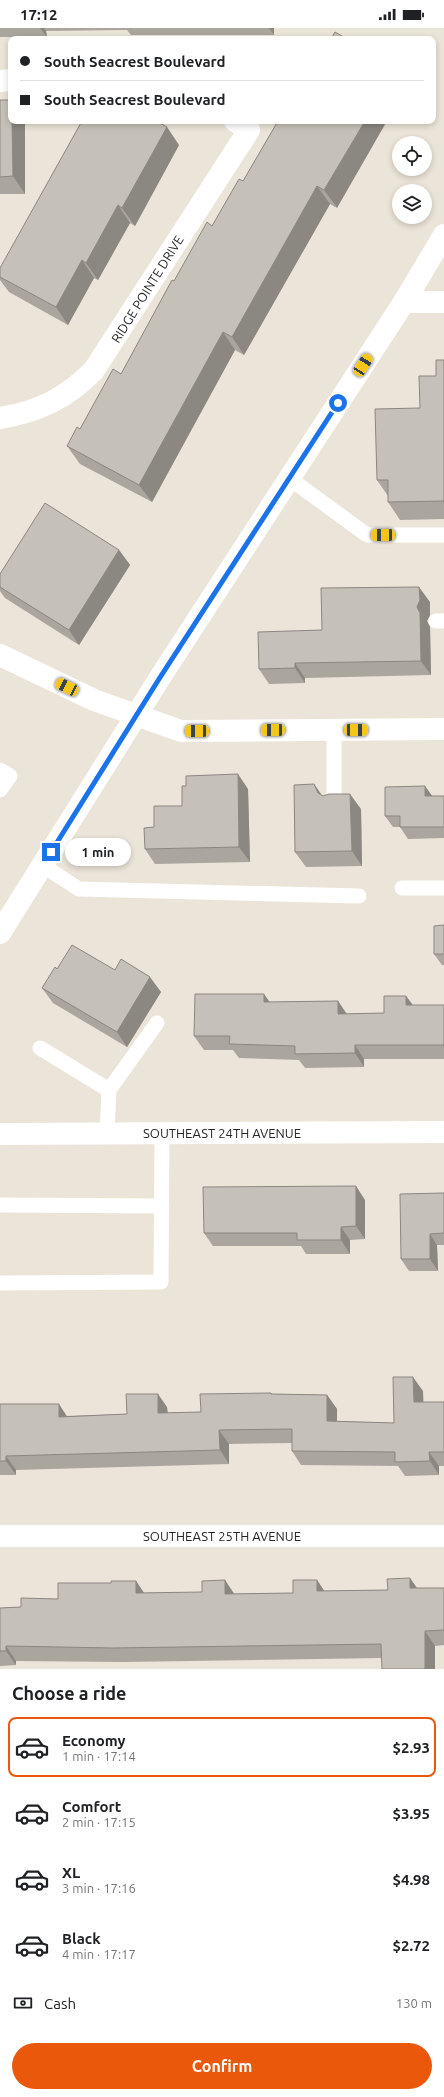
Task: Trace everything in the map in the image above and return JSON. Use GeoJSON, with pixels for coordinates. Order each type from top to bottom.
{"type":"FeatureCollection","features":[{"type":"Feature","properties":{"kind":"street","name":"RIDGE POINTE DRIVE"},"geometry":{"type":"LineString","coordinates":[[0,418],[34,411],[51,404],[67,395],[94,370],[249,130],[240,124]]}},
{"type":"Feature","properties":{"kind":"street"},"geometry":{"type":"LineString","coordinates":[[0,933],[138,716],[159,679],[404,302],[444,235]]}},
{"type":"Feature","properties":{"kind":"street"},"geometry":{"type":"LineString","coordinates":[[404,302],[444,302]]}},
{"type":"Feature","properties":{"kind":"street"},"geometry":{"type":"LineString","coordinates":[[0,655],[94,700],[181,731],[444,729]]}},
{"type":"Feature","properties":{"kind":"street","name":"SOUTHEAST 24TH AVENUE"},"geometry":{"type":"LineString","coordinates":[[0,1134],[444,1132]]}},
{"type":"Feature","properties":{"kind":"street","name":"SOUTHEAST 25TH AVENUE"},"geometry":{"type":"LineString","coordinates":[[0,1536],[444,1536]]}},
{"type":"Feature","properties":{"kind":"lane"},"geometry":{"type":"LineString","coordinates":[[289,478],[367,535],[444,535]]}},
{"type":"Feature","properties":{"kind":"lane"},"geometry":{"type":"LineString","coordinates":[[334,730],[334,802]]}},
{"type":"Feature","properties":{"kind":"lane"},"geometry":{"type":"LineString","coordinates":[[0,770],[10,776],[0,790]]}},
{"type":"Feature","properties":{"kind":"lane"},"geometry":{"type":"LineString","coordinates":[[42,865],[79,889],[358,896]]}},
{"type":"Feature","properties":{"kind":"lane"},"geometry":{"type":"LineString","coordinates":[[402,888],[444,888]]}},
{"type":"Feature","properties":{"kind":"lane"},"geometry":{"type":"LineString","coordinates":[[107,1133],[109,1090],[157,1023]]}},
{"type":"Feature","properties":{"kind":"lane"},"geometry":{"type":"LineString","coordinates":[[40,1048],[109,1090]]}},
{"type":"Feature","properties":{"kind":"lane"},"geometry":{"type":"LineString","coordinates":[[0,1283],[161,1282],[162,1133]]}},
{"type":"Feature","properties":{"kind":"lane"},"geometry":{"type":"LineString","coordinates":[[0,1205],[162,1206]]}},
{"type":"Feature","properties":{"kind":"building"},"geometry":{"type":"Polygon","coordinates":[[[335,32],[342,36],[333,36],[335,32]]]}},
{"type":"Feature","properties":{"kind":"building"},"geometry":{"type":"Polygon","coordinates":[[[0,100],[8,100],[8,124],[12,124],[13,176],[0,177],[0,100]]]}},
{"type":"Feature","properties":{"kind":"building"},"geometry":{"type":"Polygon","coordinates":[[[80,124],[162,124],[167,127],[122,208],[118,205],[86,263],[82,260],[56,307],[0,277],[0,268],[80,124]]]}},
{"type":"Feature","properties":{"kind":"building"},"geometry":{"type":"Polygon","coordinates":[[[276,124],[363,124],[324,190],[317,186],[232,337],[223,332],[139,485],[67,446],[77,427],[80,429],[113,369],[121,374],[172,280],[174,281],[207,222],[212,226],[239,179],[243,181],[276,124]]]}},
{"type":"Feature","properties":{"kind":"building"},"geometry":{"type":"Polygon","coordinates":[[[436,360],[444,360],[444,501],[388,502],[388,480],[377,480],[375,409],[420,408],[419,376],[436,376],[436,360]]]}},
{"type":"Feature","properties":{"kind":"building"},"geometry":{"type":"Polygon","coordinates":[[[45,503],[119,550],[69,630],[0,587],[0,574],[45,503]]]}},
{"type":"Feature","properties":{"kind":"building"},"geometry":{"type":"Polygon","coordinates":[[[419,587],[420,600],[417,607],[420,613],[421,661],[295,663],[295,668],[259,669],[258,632],[322,630],[321,588],[419,587]]]}},
{"type":"Feature","properties":{"kind":"building"},"geometry":{"type":"Polygon","coordinates":[[[238,774],[239,847],[145,849],[144,828],[154,827],[154,806],[182,806],[182,786],[186,786],[186,776],[238,774]]]}},
{"type":"Feature","properties":{"kind":"building"},"geometry":{"type":"Polygon","coordinates":[[[314,784],[318,793],[323,796],[329,794],[350,794],[352,851],[295,852],[294,785],[314,784]]]}},
{"type":"Feature","properties":{"kind":"building"},"geometry":{"type":"Polygon","coordinates":[[[425,786],[425,796],[444,796],[444,827],[400,827],[400,816],[385,816],[385,787],[425,786]]]}},
{"type":"Feature","properties":{"kind":"building"},"geometry":{"type":"Polygon","coordinates":[[[444,925],[444,954],[434,954],[434,926],[444,925]]]}},
{"type":"Feature","properties":{"kind":"building"},"geometry":{"type":"Polygon","coordinates":[[[72,945],[115,970],[121,959],[150,977],[117,1032],[42,988],[55,967],[57,969],[72,945]]]}},
{"type":"Feature","properties":{"kind":"building"},"geometry":{"type":"Polygon","coordinates":[[[195,994],[264,994],[264,1002],[338,1001],[338,1014],[384,1013],[384,996],[406,996],[406,1005],[444,1005],[444,1045],[355,1045],[355,1053],[295,1054],[295,1046],[229,1044],[230,1036],[194,1036],[195,994]]]}},
{"type":"Feature","properties":{"kind":"building"},"geometry":{"type":"Polygon","coordinates":[[[356,1186],[356,1226],[341,1227],[341,1240],[297,1240],[297,1233],[204,1233],[203,1187],[356,1186]]]}},
{"type":"Feature","properties":{"kind":"building"},"geometry":{"type":"Polygon","coordinates":[[[444,1193],[444,1233],[430,1234],[430,1259],[401,1259],[400,1194],[444,1193]]]}},
{"type":"Feature","properties":{"kind":"building"},"geometry":{"type":"Polygon","coordinates":[[[393,1377],[413,1377],[414,1402],[444,1402],[444,1452],[429,1452],[430,1461],[395,1462],[395,1452],[292,1451],[292,1429],[219,1430],[220,1450],[6,1456],[6,1461],[0,1461],[0,1404],[59,1404],[59,1417],[127,1414],[126,1394],[158,1394],[158,1413],[201,1412],[200,1394],[271,1393],[327,1395],[327,1421],[394,1423],[393,1377]]]}},
{"type":"Feature","properties":{"kind":"building"},"geometry":{"type":"Polygon","coordinates":[[[410,1578],[410,1588],[444,1588],[444,1630],[425,1631],[425,1669],[382,1669],[381,1644],[113,1648],[6,1646],[6,1651],[0,1651],[0,1608],[21,1607],[21,1598],[58,1599],[58,1583],[111,1583],[111,1581],[136,1581],[136,1593],[202,1592],[202,1581],[225,1580],[225,1594],[293,1593],[293,1580],[317,1580],[317,1591],[388,1590],[387,1579],[410,1578]]]}},
{"type":"Feature","properties":{"kind":"route"},"geometry":{"type":"LineString","coordinates":[[51,852],[138,716],[159,679],[338,403]]}}]}
